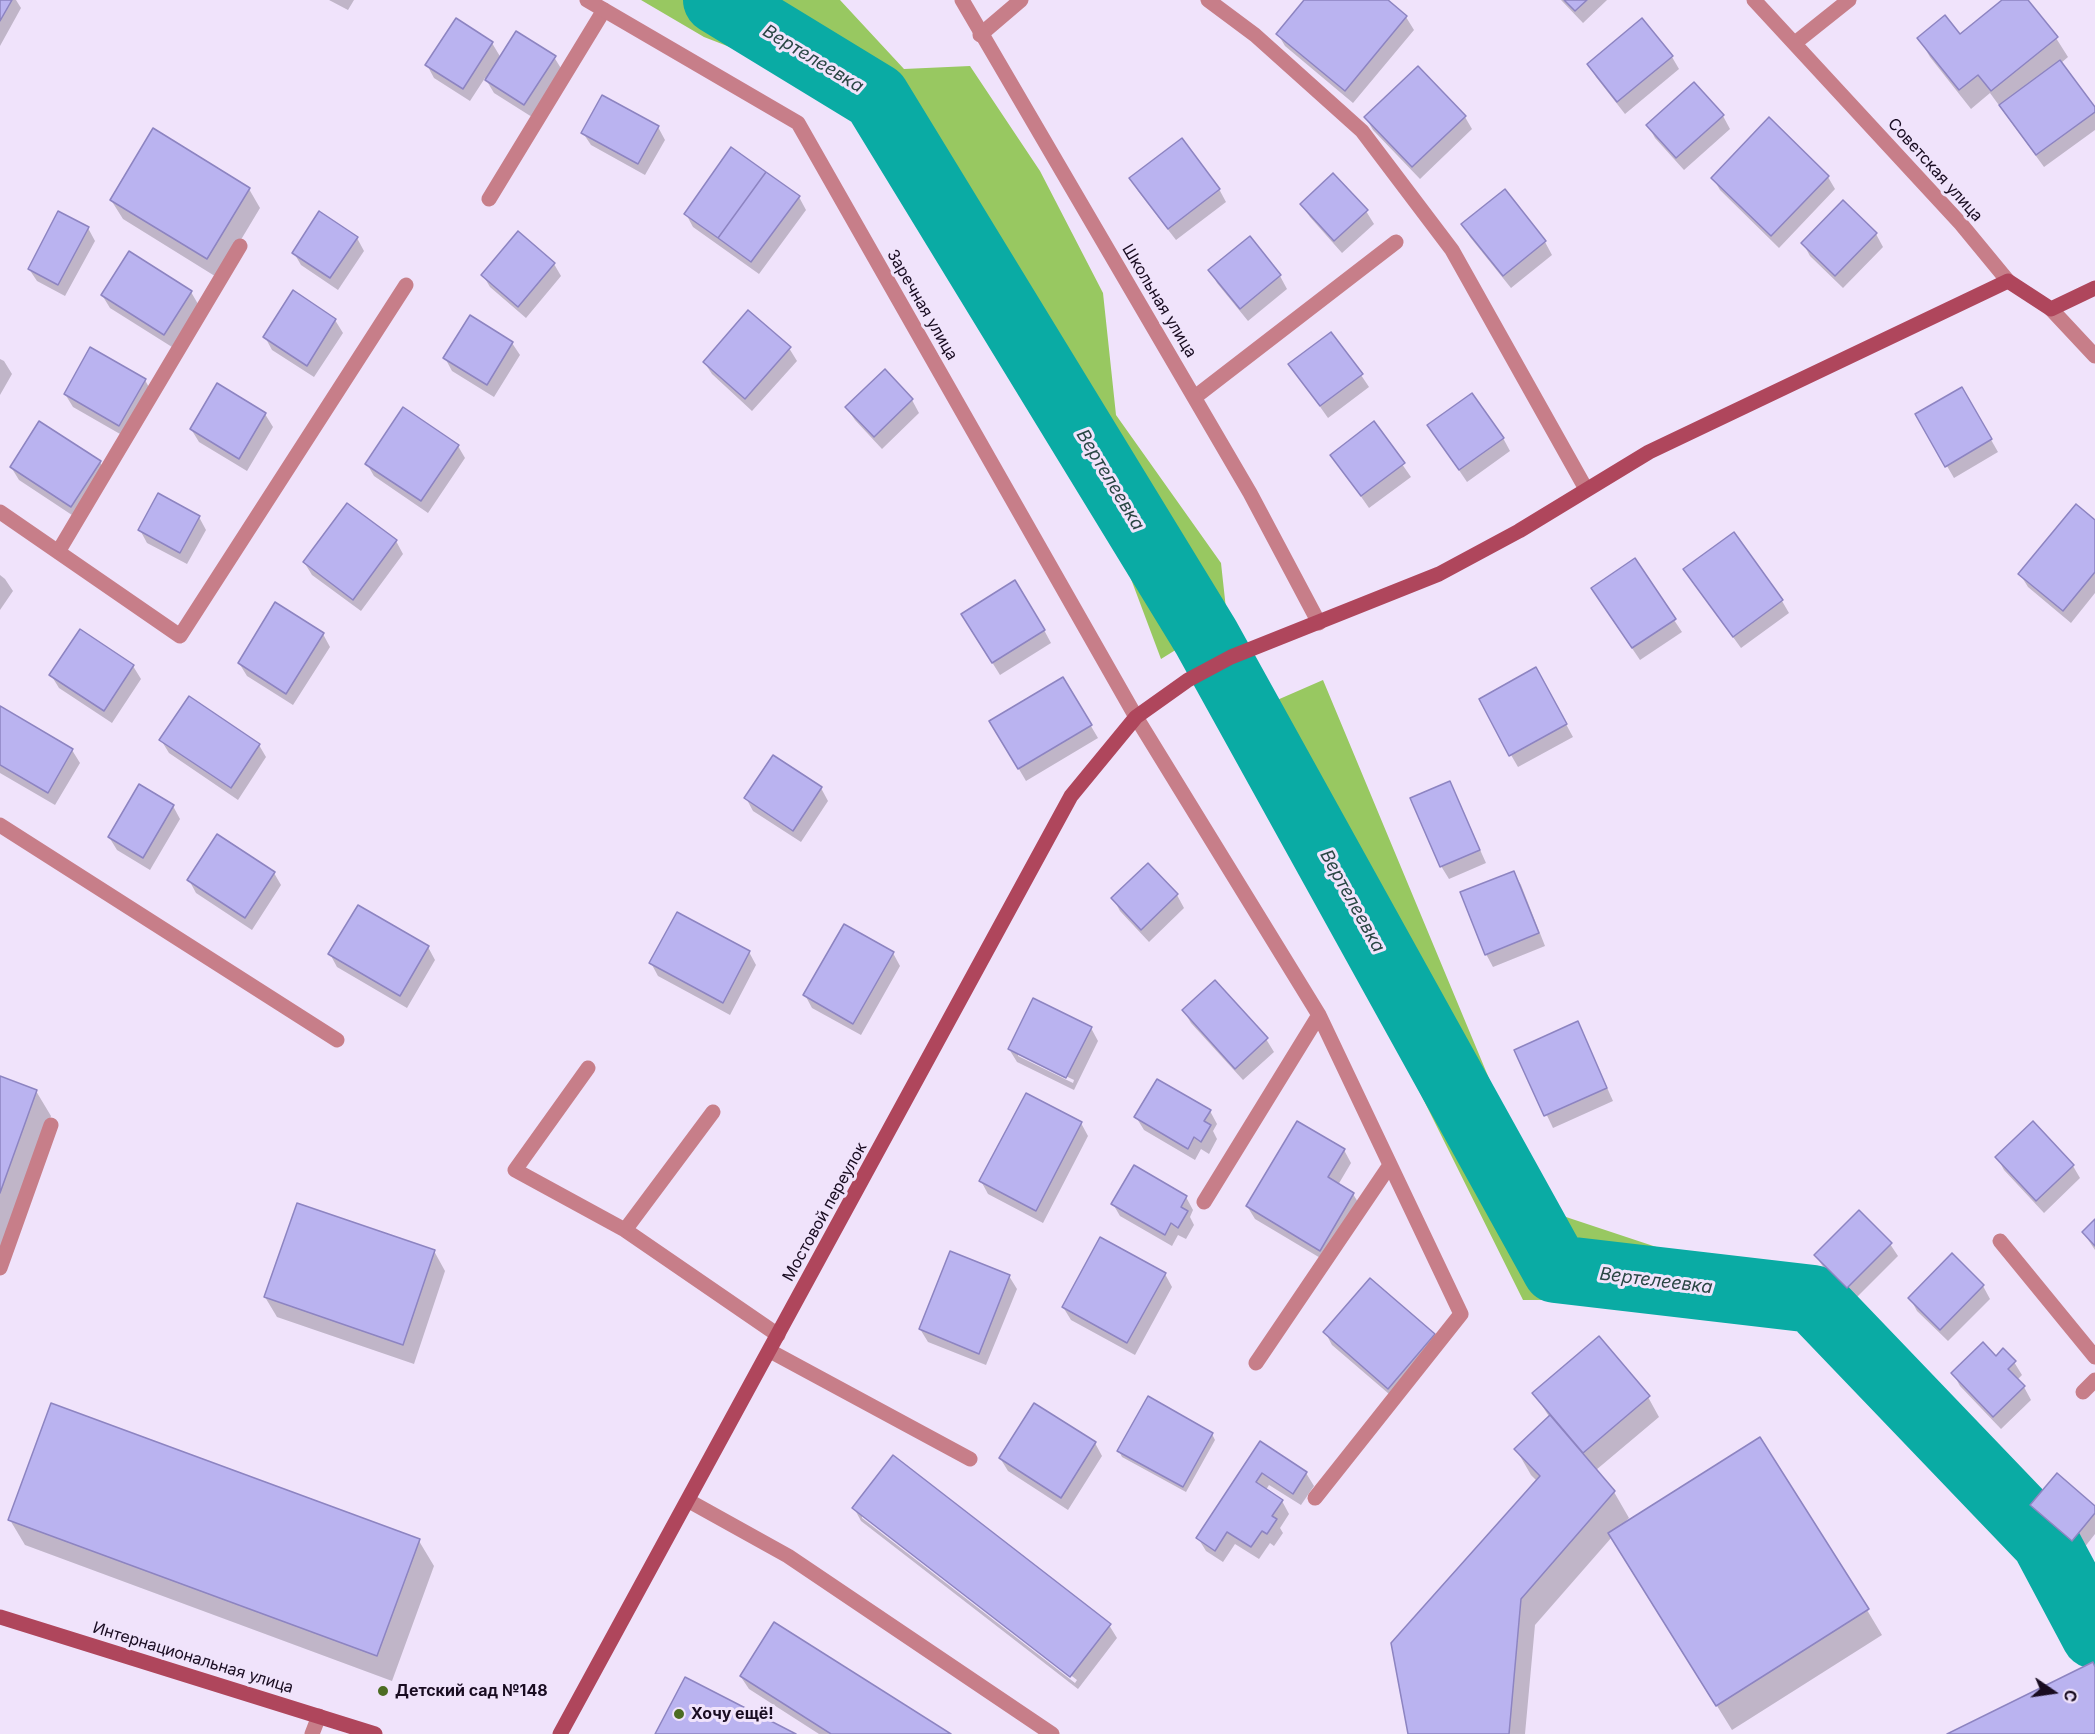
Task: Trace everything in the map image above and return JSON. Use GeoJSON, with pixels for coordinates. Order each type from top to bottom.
{"type":"FeatureCollection","features":[{"type":"Feature","properties":{"kind":"street","name":"Заречная улица"},"geometry":{"type":"LineString","coordinates":[[587,0],[798,123],[1136,717],[1319,1014],[1461,1314],[1315,1498]]}},
{"type":"Feature","properties":{"kind":"street","name":"Школьная улица"},"geometry":{"type":"LineString","coordinates":[[962,0],[980,35],[1250,493],[1318,623]]}},
{"type":"Feature","properties":{"kind":"street"},"geometry":{"type":"LineString","coordinates":[[980,35],[1021,0]]}},
{"type":"Feature","properties":{"kind":"street"},"geometry":{"type":"LineString","coordinates":[[1208,0],[1256,34],[1362,131],[1452,250],[1586,489]]}},
{"type":"Feature","properties":{"kind":"street","name":"Советская улица"},"geometry":{"type":"LineString","coordinates":[[1754,0],[1961,224],[2008,281],[2051,309],[2095,356]]}},
{"type":"Feature","properties":{"kind":"street"},"geometry":{"type":"LineString","coordinates":[[1795,43],[1848,0]]}},
{"type":"Feature","properties":{"kind":"street"},"geometry":{"type":"LineString","coordinates":[[489,199],[604,10]]}},
{"type":"Feature","properties":{"kind":"street"},"geometry":{"type":"LineString","coordinates":[[1195,397],[1396,242]]}},
{"type":"Feature","properties":{"kind":"street"},"geometry":{"type":"LineString","coordinates":[[58,552],[240,246]]}},
{"type":"Feature","properties":{"kind":"street","name":"Мостовой переулок"},"geometry":{"type":"LineString","coordinates":[[560,1734],[1071,796],[1136,717],[1188,680],[1231,657],[1439,574],[1519,531],[1649,452],[2008,281]]}},
{"type":"Feature","properties":{"kind":"street"},"geometry":{"type":"LineString","coordinates":[[0,512],[180,636],[406,285]]}},
{"type":"Feature","properties":{"kind":"street"},"geometry":{"type":"LineString","coordinates":[[2051,309],[2095,288]]}},
{"type":"Feature","properties":{"kind":"street"},"geometry":{"type":"LineString","coordinates":[[0,825],[337,1040]]}},
{"type":"Feature","properties":{"kind":"street"},"geometry":{"type":"LineString","coordinates":[[1204,1202],[1319,1014]]}},
{"type":"Feature","properties":{"kind":"street"},"geometry":{"type":"LineString","coordinates":[[588,1068],[515,1170],[625,1230],[778,1335]]}},
{"type":"Feature","properties":{"kind":"street"},"geometry":{"type":"LineString","coordinates":[[625,1230],[713,1112]]}},
{"type":"Feature","properties":{"kind":"street"},"geometry":{"type":"LineString","coordinates":[[0,1268],[51,1125]]}},
{"type":"Feature","properties":{"kind":"street"},"geometry":{"type":"LineString","coordinates":[[1256,1364],[1390,1165]]}},
{"type":"Feature","properties":{"kind":"street"},"geometry":{"type":"LineString","coordinates":[[2000,1241],[2095,1357]]}},
{"type":"Feature","properties":{"kind":"street"},"geometry":{"type":"LineString","coordinates":[[770,1351],[970,1459]]}},
{"type":"Feature","properties":{"kind":"street"},"geometry":{"type":"LineString","coordinates":[[2083,1392],[2095,1380]]}},
{"type":"Feature","properties":{"kind":"street"},"geometry":{"type":"LineString","coordinates":[[688,1501],[788,1556],[1052,1734]]}},
{"type":"Feature","properties":{"kind":"street","name":"Интернациональная улица"},"geometry":{"type":"LineString","coordinates":[[0,1617],[375,1734]]}},
{"type":"Feature","properties":{"kind":"street"},"geometry":{"type":"LineString","coordinates":[[312,1734],[319,1716]]}},
{"type":"Feature","properties":{"kind":"green space"},"geometry":{"type":"Polygon","coordinates":[[[641,0],[840,0],[904,69],[970,66],[1040,171],[1103,293],[1116,415],[1221,563],[1227,618],[1161,659],[1110,523],[976,318],[886,135],[835,88],[704,37],[641,0]]]}},
{"type":"Feature","properties":{"kind":"green space"},"geometry":{"type":"Polygon","coordinates":[[[1323,680],[1513,1136],[1563,1216],[1813,1299],[1523,1300],[1363,978],[1229,721],[1323,680]]]}},
{"type":"Feature","properties":{"kind":"building"},"geometry":{"type":"Polygon","coordinates":[[[0,0],[12,0],[0,21],[0,0]]]}},
{"type":"Feature","properties":{"kind":"building"},"geometry":{"type":"Polygon","coordinates":[[[1304,0],[1388,0],[1407,16],[1345,91],[1276,34],[1304,0]]]}},
{"type":"Feature","properties":{"kind":"building"},"geometry":{"type":"Polygon","coordinates":[[[1564,0],[1587,0],[1575,11],[1564,0]]]}},
{"type":"Feature","properties":{"kind":"building"},"geometry":{"type":"Polygon","coordinates":[[[2002,0],[2028,0],[2058,37],[1991,91],[1978,75],[1959,90],[1917,38],[1945,15],[1960,34],[2002,0]]]}},
{"type":"Feature","properties":{"kind":"building"},"geometry":{"type":"Polygon","coordinates":[[[456,18],[493,42],[463,89],[425,65],[456,18]]]}},
{"type":"Feature","properties":{"kind":"building"},"geometry":{"type":"Polygon","coordinates":[[[1642,18],[1673,56],[1617,102],[1587,64],[1642,18]]]}},
{"type":"Feature","properties":{"kind":"building"},"geometry":{"type":"Polygon","coordinates":[[[516,31],[556,56],[524,105],[485,80],[516,31]]]}},
{"type":"Feature","properties":{"kind":"building"},"geometry":{"type":"Polygon","coordinates":[[[2060,60],[2095,107],[2095,112],[2036,155],[1999,105],[2060,60]]]}},
{"type":"Feature","properties":{"kind":"building"},"geometry":{"type":"Polygon","coordinates":[[[1418,66],[1466,116],[1412,167],[1364,117],[1418,66]]]}},
{"type":"Feature","properties":{"kind":"building"},"geometry":{"type":"Polygon","coordinates":[[[1694,82],[1724,115],[1676,158],[1646,125],[1694,82]]]}},
{"type":"Feature","properties":{"kind":"building"},"geometry":{"type":"Polygon","coordinates":[[[602,95],[659,126],[638,164],[581,133],[602,95]]]}},
{"type":"Feature","properties":{"kind":"building"},"geometry":{"type":"Polygon","coordinates":[[[1769,117],[1829,176],[1771,236],[1711,178],[1769,117]]]}},
{"type":"Feature","properties":{"kind":"building"},"geometry":{"type":"Polygon","coordinates":[[[153,128],[250,188],[207,259],[110,200],[153,128]]]}},
{"type":"Feature","properties":{"kind":"building"},"geometry":{"type":"Polygon","coordinates":[[[1182,138],[1220,189],[1168,229],[1129,178],[1182,138]]]}},
{"type":"Feature","properties":{"kind":"building"},"geometry":{"type":"Polygon","coordinates":[[[731,147],[766,172],[718,238],[684,214],[731,147]]]}},
{"type":"Feature","properties":{"kind":"building"},"geometry":{"type":"Polygon","coordinates":[[[766,172],[800,196],[751,262],[718,238],[766,172]]]}},
{"type":"Feature","properties":{"kind":"building"},"geometry":{"type":"Polygon","coordinates":[[[1333,173],[1368,210],[1334,241],[1300,204],[1333,173]]]}},
{"type":"Feature","properties":{"kind":"building"},"geometry":{"type":"Polygon","coordinates":[[[1505,189],[1546,241],[1503,276],[1461,224],[1505,189]]]}},
{"type":"Feature","properties":{"kind":"building"},"geometry":{"type":"Polygon","coordinates":[[[1843,200],[1877,233],[1835,276],[1801,243],[1843,200]]]}},
{"type":"Feature","properties":{"kind":"building"},"geometry":{"type":"Polygon","coordinates":[[[58,211],[89,227],[58,285],[28,269],[58,211]]]}},
{"type":"Feature","properties":{"kind":"building"},"geometry":{"type":"Polygon","coordinates":[[[319,211],[358,237],[330,278],[292,253],[319,211]]]}},
{"type":"Feature","properties":{"kind":"building"},"geometry":{"type":"Polygon","coordinates":[[[518,231],[555,263],[518,307],[481,275],[518,231]]]}},
{"type":"Feature","properties":{"kind":"building"},"geometry":{"type":"Polygon","coordinates":[[[1250,236],[1281,275],[1240,309],[1208,270],[1250,236]]]}},
{"type":"Feature","properties":{"kind":"building"},"geometry":{"type":"Polygon","coordinates":[[[129,251],[192,291],[164,335],[101,295],[129,251]]]}},
{"type":"Feature","properties":{"kind":"building"},"geometry":{"type":"Polygon","coordinates":[[[293,290],[336,319],[307,366],[263,337],[293,290]]]}},
{"type":"Feature","properties":{"kind":"building"},"geometry":{"type":"Polygon","coordinates":[[[748,310],[791,347],[745,399],[703,362],[748,310]]]}},
{"type":"Feature","properties":{"kind":"building"},"geometry":{"type":"Polygon","coordinates":[[[470,315],[513,342],[487,385],[443,358],[470,315]]]}},
{"type":"Feature","properties":{"kind":"building"},"geometry":{"type":"Polygon","coordinates":[[[1331,332],[1363,374],[1320,406],[1288,364],[1331,332]]]}},
{"type":"Feature","properties":{"kind":"building"},"geometry":{"type":"Polygon","coordinates":[[[90,347],[146,379],[119,426],[64,394],[90,347]]]}},
{"type":"Feature","properties":{"kind":"building"},"geometry":{"type":"Polygon","coordinates":[[[885,369],[913,399],[874,437],[845,407],[885,369]]]}},
{"type":"Feature","properties":{"kind":"building"},"geometry":{"type":"Polygon","coordinates":[[[217,383],[266,413],[239,459],[190,429],[217,383]]]}},
{"type":"Feature","properties":{"kind":"building"},"geometry":{"type":"Polygon","coordinates":[[[1962,387],[1992,439],[1945,467],[1915,414],[1962,387]]]}},
{"type":"Feature","properties":{"kind":"building"},"geometry":{"type":"Polygon","coordinates":[[[1472,393],[1504,438],[1459,470],[1427,425],[1472,393]]]}},
{"type":"Feature","properties":{"kind":"building"},"geometry":{"type":"Polygon","coordinates":[[[403,407],[459,445],[421,501],[365,464],[403,407]]]}},
{"type":"Feature","properties":{"kind":"building"},"geometry":{"type":"Polygon","coordinates":[[[39,421],[101,461],[71,507],[10,467],[39,421]]]}},
{"type":"Feature","properties":{"kind":"building"},"geometry":{"type":"Polygon","coordinates":[[[1374,421],[1405,463],[1361,496],[1330,455],[1374,421]]]}},
{"type":"Feature","properties":{"kind":"building"},"geometry":{"type":"Polygon","coordinates":[[[158,493],[200,516],[180,553],[138,530],[158,493]]]}},
{"type":"Feature","properties":{"kind":"building"},"geometry":{"type":"Polygon","coordinates":[[[347,503],[397,540],[353,600],[303,562],[347,503]]]}},
{"type":"Feature","properties":{"kind":"building"},"geometry":{"type":"Polygon","coordinates":[[[2076,504],[2095,520],[2095,572],[2063,611],[2018,574],[2076,504]]]}},
{"type":"Feature","properties":{"kind":"building"},"geometry":{"type":"Polygon","coordinates":[[[1734,532],[1783,600],[1733,637],[1683,569],[1734,532]]]}},
{"type":"Feature","properties":{"kind":"building"},"geometry":{"type":"Polygon","coordinates":[[[1635,558],[1676,619],[1632,648],[1591,588],[1635,558]]]}},
{"type":"Feature","properties":{"kind":"building"},"geometry":{"type":"Polygon","coordinates":[[[1015,580],[1045,630],[992,663],[961,614],[1015,580]]]}},
{"type":"Feature","properties":{"kind":"building"},"geometry":{"type":"Polygon","coordinates":[[[275,602],[324,633],[286,694],[238,663],[275,602]]]}},
{"type":"Feature","properties":{"kind":"building"},"geometry":{"type":"Polygon","coordinates":[[[80,629],[134,665],[104,711],[49,675],[80,629]]]}},
{"type":"Feature","properties":{"kind":"building"},"geometry":{"type":"Polygon","coordinates":[[[1536,667],[1567,724],[1509,756],[1479,699],[1536,667]]]}},
{"type":"Feature","properties":{"kind":"building"},"geometry":{"type":"Polygon","coordinates":[[[1063,677],[1092,725],[1018,769],[989,721],[1063,677]]]}},
{"type":"Feature","properties":{"kind":"building"},"geometry":{"type":"Polygon","coordinates":[[[189,696],[260,744],[231,788],[159,740],[189,696]]]}},
{"type":"Feature","properties":{"kind":"building"},"geometry":{"type":"Polygon","coordinates":[[[0,706],[73,749],[48,793],[0,765],[0,706]]]}},
{"type":"Feature","properties":{"kind":"building"},"geometry":{"type":"Polygon","coordinates":[[[773,755],[822,787],[793,831],[744,798],[773,755]]]}},
{"type":"Feature","properties":{"kind":"building"},"geometry":{"type":"Polygon","coordinates":[[[1450,781],[1480,850],[1440,867],[1410,798],[1450,781]]]}},
{"type":"Feature","properties":{"kind":"building"},"geometry":{"type":"Polygon","coordinates":[[[139,784],[174,805],[143,858],[108,837],[139,784]]]}},
{"type":"Feature","properties":{"kind":"building"},"geometry":{"type":"Polygon","coordinates":[[[217,834],[275,872],[245,918],[187,880],[217,834]]]}},
{"type":"Feature","properties":{"kind":"building"},"geometry":{"type":"Polygon","coordinates":[[[1148,863],[1178,894],[1141,930],[1111,898],[1148,863]]]}},
{"type":"Feature","properties":{"kind":"building"},"geometry":{"type":"Polygon","coordinates":[[[1514,871],[1539,933],[1485,955],[1460,892],[1514,871]]]}},
{"type":"Feature","properties":{"kind":"building"},"geometry":{"type":"Polygon","coordinates":[[[358,905],[429,946],[400,996],[328,954],[358,905]]]}},
{"type":"Feature","properties":{"kind":"building"},"geometry":{"type":"Polygon","coordinates":[[[677,912],[750,951],[723,1003],[649,963],[677,912]]]}},
{"type":"Feature","properties":{"kind":"building"},"geometry":{"type":"Polygon","coordinates":[[[844,924],[894,952],[853,1024],[803,995],[844,924]]]}},
{"type":"Feature","properties":{"kind":"building"},"geometry":{"type":"Polygon","coordinates":[[[1215,980],[1268,1038],[1235,1069],[1182,1010],[1215,980]]]}},
{"type":"Feature","properties":{"kind":"building"},"geometry":{"type":"Polygon","coordinates":[[[1033,998],[1092,1027],[1066,1078],[1008,1049],[1033,998]]]}},
{"type":"Feature","properties":{"kind":"building"},"geometry":{"type":"Polygon","coordinates":[[[1578,1021],[1607,1088],[1544,1116],[1514,1050],[1578,1021]]]}},
{"type":"Feature","properties":{"kind":"building"},"geometry":{"type":"Polygon","coordinates":[[[0,1076],[37,1090],[0,1193],[0,1076]]]}},
{"type":"Feature","properties":{"kind":"building"},"geometry":{"type":"Polygon","coordinates":[[[1157,1079],[1211,1110],[1204,1121],[1211,1125],[1201,1142],[1194,1137],[1188,1149],[1134,1117],[1157,1079]]]}},
{"type":"Feature","properties":{"kind":"building"},"geometry":{"type":"Polygon","coordinates":[[[1026,1093],[1082,1122],[1036,1211],[979,1181],[1026,1093]]]}},
{"type":"Feature","properties":{"kind":"building"},"geometry":{"type":"Polygon","coordinates":[[[1297,1121],[1345,1149],[1328,1177],[1354,1193],[1320,1251],[1246,1206],[1297,1121]]]}},
{"type":"Feature","properties":{"kind":"building"},"geometry":{"type":"Polygon","coordinates":[[[2033,1121],[2074,1165],[2036,1201],[1995,1157],[2033,1121]]]}},
{"type":"Feature","properties":{"kind":"building"},"geometry":{"type":"Polygon","coordinates":[[[1134,1165],[1187,1196],[1181,1207],[1188,1211],[1178,1228],[1171,1223],[1165,1235],[1111,1204],[1134,1165]]]}},
{"type":"Feature","properties":{"kind":"building"},"geometry":{"type":"Polygon","coordinates":[[[297,1203],[435,1250],[403,1345],[264,1297],[297,1203]]]}},
{"type":"Feature","properties":{"kind":"building"},"geometry":{"type":"Polygon","coordinates":[[[1859,1210],[1892,1243],[1847,1288],[1814,1255],[1859,1210]]]}},
{"type":"Feature","properties":{"kind":"building"},"geometry":{"type":"Polygon","coordinates":[[[2095,1219],[2095,1246],[2082,1232],[2095,1219]]]}},
{"type":"Feature","properties":{"kind":"building"},"geometry":{"type":"Polygon","coordinates":[[[1100,1237],[1166,1273],[1127,1343],[1062,1307],[1100,1237]]]}},
{"type":"Feature","properties":{"kind":"building"},"geometry":{"type":"Polygon","coordinates":[[[950,1251],[1010,1275],[979,1354],[919,1329],[950,1251]]]}},
{"type":"Feature","properties":{"kind":"building"},"geometry":{"type":"Polygon","coordinates":[[[1952,1253],[1984,1285],[1940,1330],[1908,1298],[1952,1253]]]}},
{"type":"Feature","properties":{"kind":"building"},"geometry":{"type":"Polygon","coordinates":[[[1370,1278],[1435,1334],[1388,1389],[1323,1332],[1370,1278]]]}},
{"type":"Feature","properties":{"kind":"building"},"geometry":{"type":"Polygon","coordinates":[[[1599,1336],[1650,1396],[1583,1453],[1532,1393],[1599,1336]]]}},
{"type":"Feature","properties":{"kind":"building"},"geometry":{"type":"Polygon","coordinates":[[[1983,1342],[1996,1356],[2003,1348],[2016,1361],[2008,1369],[2025,1386],[1993,1417],[1951,1373],[1983,1342]]]}},
{"type":"Feature","properties":{"kind":"building"},"geometry":{"type":"Polygon","coordinates":[[[1148,1396],[1213,1433],[1183,1487],[1117,1451],[1148,1396]]]}},
{"type":"Feature","properties":{"kind":"building"},"geometry":{"type":"Polygon","coordinates":[[[51,1403],[420,1539],[377,1656],[8,1520],[51,1403]]]}},
{"type":"Feature","properties":{"kind":"building"},"geometry":{"type":"Polygon","coordinates":[[[1034,1403],[1096,1442],[1061,1498],[999,1458],[1034,1403]]]}},
{"type":"Feature","properties":{"kind":"building"},"geometry":{"type":"Polygon","coordinates":[[[1550,1415],[1615,1491],[1521,1599],[1509,1734],[1408,1734],[1391,1643],[1540,1476],[1514,1449],[1550,1415]]]}},
{"type":"Feature","properties":{"kind":"building"},"geometry":{"type":"Polygon","coordinates":[[[1760,1437],[1869,1609],[1716,1706],[1608,1533],[1760,1437]]]}},
{"type":"Feature","properties":{"kind":"building"},"geometry":{"type":"Polygon","coordinates":[[[1260,1441],[1307,1472],[1293,1494],[1262,1473],[1256,1482],[1283,1500],[1272,1516],[1277,1519],[1267,1534],[1262,1531],[1251,1547],[1227,1532],[1215,1551],[1196,1538],[1260,1441]]]}},
{"type":"Feature","properties":{"kind":"building"},"geometry":{"type":"Polygon","coordinates":[[[893,1455],[1111,1624],[1070,1677],[852,1508],[893,1455]]]}},
{"type":"Feature","properties":{"kind":"building"},"geometry":{"type":"Polygon","coordinates":[[[2057,1473],[2095,1506],[2095,1513],[2072,1541],[2030,1505],[2057,1473]]]}},
{"type":"Feature","properties":{"kind":"building"},"geometry":{"type":"Polygon","coordinates":[[[774,1622],[951,1734],[831,1734],[740,1676],[774,1622]]]}},
{"type":"Feature","properties":{"kind":"building"},"geometry":{"type":"Polygon","coordinates":[[[2093,1662],[2095,1667],[2095,1734],[1947,1734],[2093,1662]]]}},
{"type":"Feature","properties":{"kind":"building"},"geometry":{"type":"Polygon","coordinates":[[[685,1677],[796,1734],[655,1734],[685,1677]]]}},
{"type":"Feature","properties":{"kind":"waterway","name":"Вертелеевка"},"geometry":{"type":"LineString","coordinates":[[717,0],[876,97],[1206,637],[1556,1269],[1813,1299],[2045,1541],[2095,1635]]}},
{"type":"Feature","properties":{"kind":"place","name":"Детский сад №148"},"geometry":{"type":"Point","coordinates":[383,1691]}},
{"type":"Feature","properties":{"kind":"place","name":"Хочу ещё!"},"geometry":{"type":"Point","coordinates":[679,1714]}}]}
